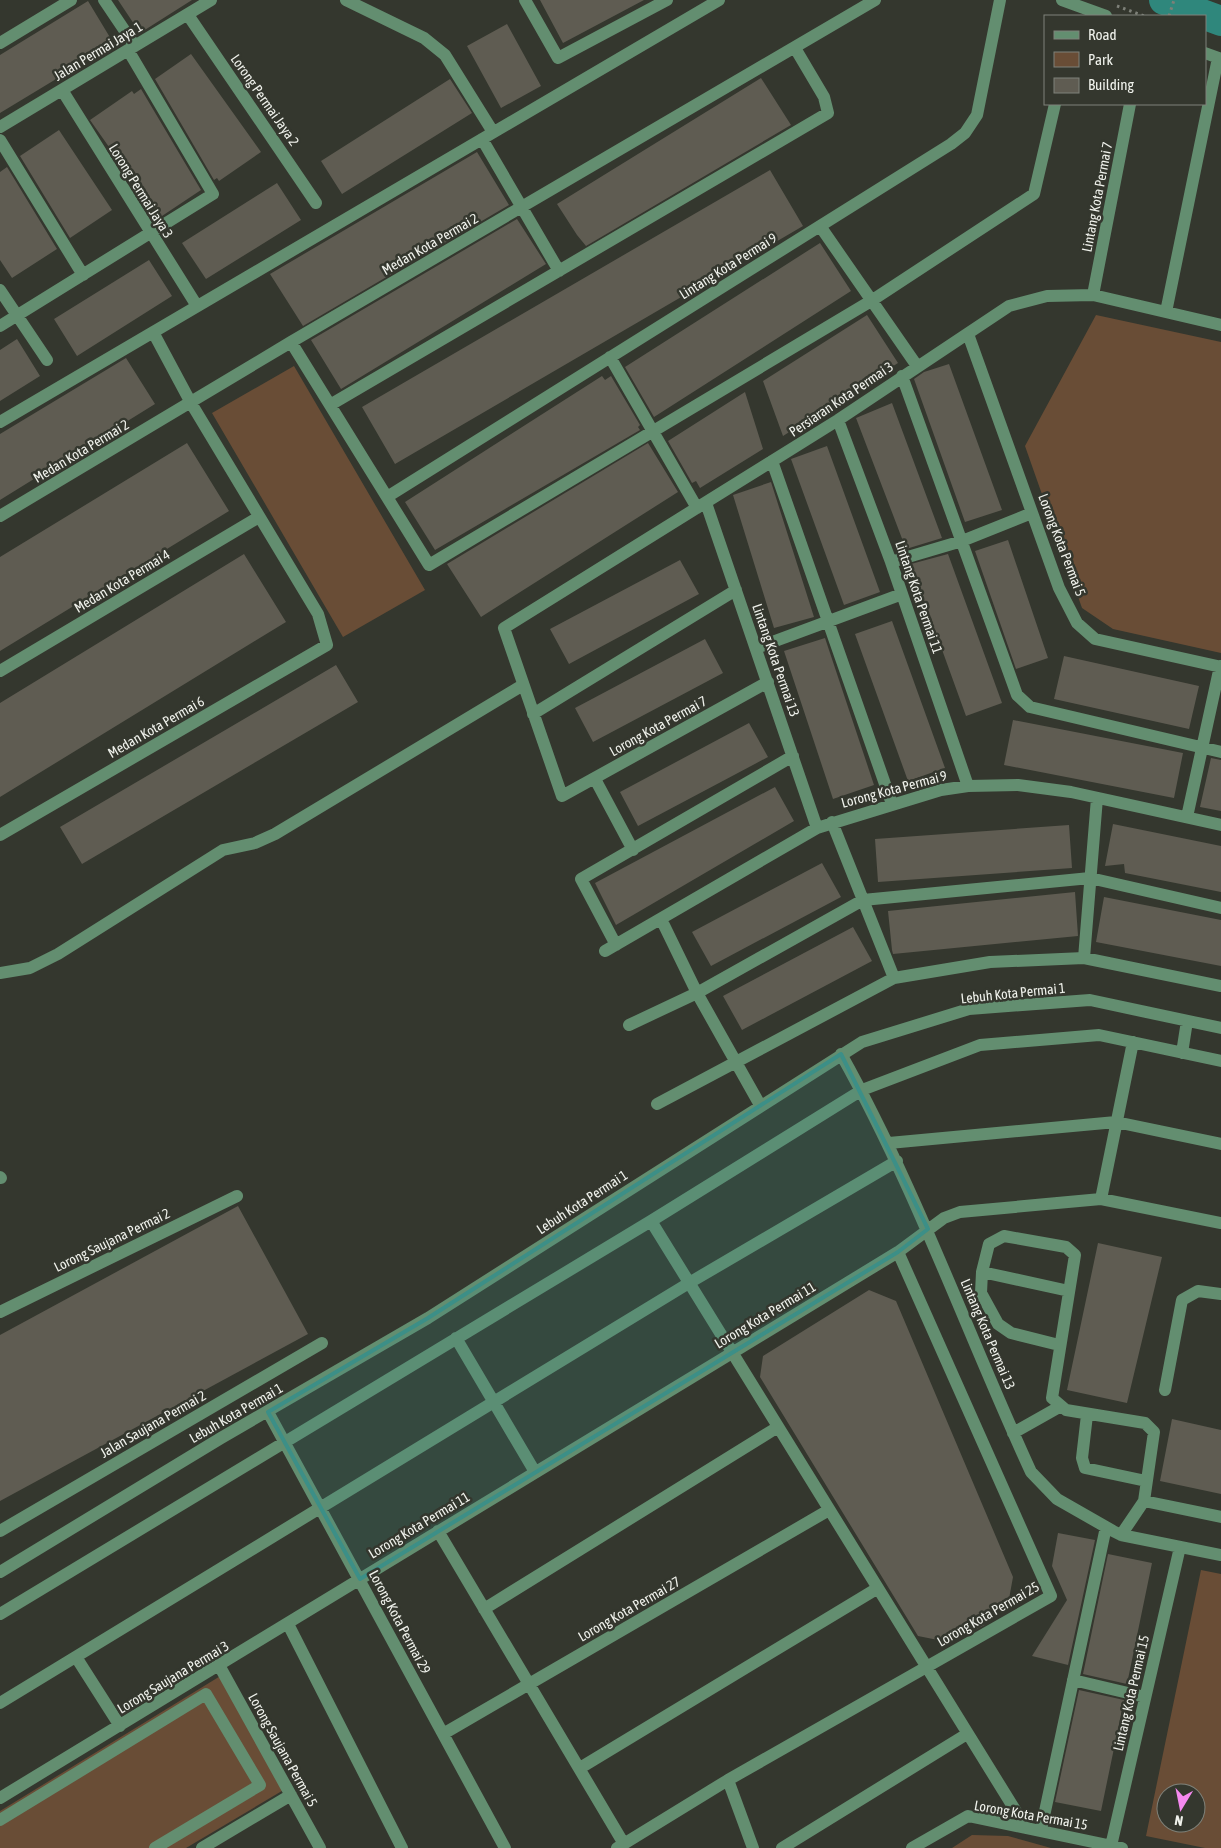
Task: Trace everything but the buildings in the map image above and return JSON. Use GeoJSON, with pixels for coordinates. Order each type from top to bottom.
{"type":"FeatureCollection","features":[{"type":"Feature","properties":{"kind":"street"},"geometry":{"type":"LineString","coordinates":[[0,43],[71,0]]}},
{"type":"Feature","properties":{"kind":"street"},"geometry":{"type":"LineString","coordinates":[[0,326],[213,194],[104,0]]}},
{"type":"Feature","properties":{"kind":"street","name":"Jalan Permai Jaya 1"},"geometry":{"type":"LineString","coordinates":[[0,127],[211,0]]}},
{"type":"Feature","properties":{"kind":"street"},"geometry":{"type":"LineString","coordinates":[[346,0],[424,38],[445,55],[488,135],[523,207],[559,271]]}},
{"type":"Feature","properties":{"kind":"street"},"geometry":{"type":"LineString","coordinates":[[525,0],[558,58],[667,0]]}},
{"type":"Feature","properties":{"kind":"street"},"geometry":{"type":"LineString","coordinates":[[0,422],[719,0]]}},
{"type":"Feature","properties":{"kind":"street","name":"Medan Kota Permai 2"},"geometry":{"type":"LineString","coordinates":[[0,516],[291,342],[875,0]]}},
{"type":"Feature","properties":{"kind":"street","name":"Lintang Kota Permai 9"},"geometry":{"type":"LineString","coordinates":[[387,497],[965,133],[977,115],[1000,0]]}},
{"type":"Feature","properties":{"kind":"street"},"geometry":{"type":"LineString","coordinates":[[1062,0],[1076,11],[1100,15]]}},
{"type":"Feature","properties":{"kind":"street","name":"Lorong Permai Jaya 2"},"geometry":{"type":"LineString","coordinates":[[188,15],[316,203]]}},
{"type":"Feature","properties":{"kind":"street"},"geometry":{"type":"LineString","coordinates":[[330,405],[828,113],[824,97],[795,48]]}},
{"type":"Feature","properties":{"kind":"street"},"geometry":{"type":"LineString","coordinates":[[1166,312],[1219,59],[1206,53]]}},
{"type":"Feature","properties":{"kind":"street","name":"Lorong Permai Jaya 3"},"geometry":{"type":"LineString","coordinates":[[62,90],[197,306]]}},
{"type":"Feature","properties":{"kind":"street"},"geometry":{"type":"LineString","coordinates":[[291,342],[429,565],[872,301],[1034,194],[1054,105]]}},
{"type":"Feature","properties":{"kind":"street","name":"Lintang Kota Permai 7"},"geometry":{"type":"LineString","coordinates":[[1093,295],[1130,105]]}},
{"type":"Feature","properties":{"kind":"street"},"geometry":{"type":"LineString","coordinates":[[0,140],[83,275]]}},
{"type":"Feature","properties":{"kind":"street"},"geometry":{"type":"LineString","coordinates":[[820,226],[917,366]]}},
{"type":"Feature","properties":{"kind":"street"},"geometry":{"type":"LineString","coordinates":[[0,290],[47,360]]}},
{"type":"Feature","properties":{"kind":"street","name":"Persiaran Kota Permai 3"},"geometry":{"type":"LineString","coordinates":[[523,685],[504,628],[838,420],[1009,306],[1047,296],[1093,295],[1221,324]]}},
{"type":"Feature","properties":{"kind":"street"},"geometry":{"type":"LineString","coordinates":[[153,332],[191,403],[259,518]]}},
{"type":"Feature","properties":{"kind":"street","name":"Lorong Kota Permai 5"},"geometry":{"type":"LineString","coordinates":[[968,334],[1059,588],[1077,623],[1095,639],[1220,667]]}},
{"type":"Feature","properties":{"kind":"street","name":"Lintang Kota Permai 13"},"geometry":{"type":"LineString","coordinates":[[610,357],[652,431],[702,506],[736,590],[817,828]]}},
{"type":"Feature","properties":{"kind":"street"},"geometry":{"type":"LineString","coordinates":[[902,376],[1017,694],[1030,707],[1221,752]]}},
{"type":"Feature","properties":{"kind":"street","name":"Lintang Kota Permai 11"},"geometry":{"type":"LineString","coordinates":[[838,420],[892,562],[968,786]]}},
{"type":"Feature","properties":{"kind":"street"},"geometry":{"type":"LineString","coordinates":[[772,461],[892,804]]}},
{"type":"Feature","properties":{"kind":"street"},"geometry":{"type":"LineString","coordinates":[[892,562],[962,541],[1032,513]]}},
{"type":"Feature","properties":{"kind":"street","name":"Medan Kota Permai 6"},"geometry":{"type":"LineString","coordinates":[[0,835],[327,645],[318,614],[259,518]]}},
{"type":"Feature","properties":{"kind":"street","name":"Medan Kota Permai 4"},"geometry":{"type":"LineString","coordinates":[[0,671],[259,518]]}},
{"type":"Feature","properties":{"kind":"street"},"geometry":{"type":"LineString","coordinates":[[0,973],[30,968],[58,954],[223,850],[255,843],[275,834],[523,685],[533,714],[736,590]]}},
{"type":"Feature","properties":{"kind":"street"},"geometry":{"type":"LineString","coordinates":[[756,648],[902,594]]}},
{"type":"Feature","properties":{"kind":"street"},"geometry":{"type":"LineString","coordinates":[[1187,817],[1220,667]]}},
{"type":"Feature","properties":{"kind":"street","name":"Lorong Kota Permai 7"},"geometry":{"type":"LineString","coordinates":[[533,714],[562,796],[768,682]]}},
{"type":"Feature","properties":{"kind":"street"},"geometry":{"type":"LineString","coordinates":[[595,779],[633,850],[794,756]]}},
{"type":"Feature","properties":{"kind":"street","name":"Lorong Kota Permai 9"},"geometry":{"type":"LineString","coordinates":[[633,850],[581,879],[610,948],[817,828],[941,790],[968,786],[1018,785],[1097,798],[1221,825]]}},
{"type":"Feature","properties":{"kind":"street"},"geometry":{"type":"LineString","coordinates":[[1084,958],[1097,798]]}},
{"type":"Feature","properties":{"kind":"street"},"geometry":{"type":"LineString","coordinates":[[832,822],[894,978]]}},
{"type":"Feature","properties":{"kind":"street"},"geometry":{"type":"LineString","coordinates":[[629,1025],[697,993],[863,900],[1090,878],[1221,908]]}},
{"type":"Feature","properties":{"kind":"street"},"geometry":{"type":"LineString","coordinates":[[661,919],[697,993],[760,1105]]}},
{"type":"Feature","properties":{"kind":"street","name":"Lebuh Kota Permai 1"},"geometry":{"type":"LineString","coordinates":[[656,1104],[737,1063],[894,978],[990,962],[1084,958],[1221,986]]}},
{"type":"Feature","properties":{"kind":"street","name":"Lebuh Kota Permai 1"},"geometry":{"type":"LineString","coordinates":[[0,1572],[428,1318],[760,1105],[862,1042],[968,1009],[1090,1000],[1221,1028]]}},
{"type":"Feature","properties":{"kind":"street"},"geometry":{"type":"LineString","coordinates":[[1182,1052],[1187,1021]]}},
{"type":"Feature","properties":{"kind":"street"},"geometry":{"type":"LineString","coordinates":[[0,1614],[651,1221],[862,1090],[980,1045],[1098,1035],[1221,1061]]}},
{"type":"Feature","properties":{"kind":"street"},"geometry":{"type":"LineString","coordinates":[[1101,1199],[1133,1042]]}},
{"type":"Feature","properties":{"kind":"street","name":"Lintang Kota Permai 13"},"geometry":{"type":"LineString","coordinates":[[841,1054],[862,1090],[889,1144],[928,1229],[1031,1472],[1057,1499],[1122,1535],[1221,1555]]}},
{"type":"Feature","properties":{"kind":"street"},"geometry":{"type":"LineString","coordinates":[[889,1144],[1116,1122],[1221,1144]]}},
{"type":"Feature","properties":{"kind":"street"},"geometry":{"type":"LineString","coordinates":[[0,1703],[689,1284],[897,1161]]}},
{"type":"Feature","properties":{"kind":"street","name":"Lorong Saujana Permai 2"},"geometry":{"type":"LineString","coordinates":[[0,1312],[237,1196]]}},
{"type":"Feature","properties":{"kind":"street","name":"Lorong Kota Permai 11"},"geometry":{"type":"LineString","coordinates":[[360,1579],[898,1252],[944,1218],[960,1212],[1101,1199],[1221,1223]]}},
{"type":"Feature","properties":{"kind":"street"},"geometry":{"type":"LineString","coordinates":[[651,1221],[1025,1826]]}},
{"type":"Feature","properties":{"kind":"street"},"geometry":{"type":"LineString","coordinates":[[1059,1345],[1011,1333],[998,1324],[981,1293],[982,1272],[989,1244],[1004,1236],[1066,1247],[1075,1255],[1059,1345],[1052,1398],[1066,1410],[1145,1423],[1154,1432],[1144,1501],[1122,1535]]}},
{"type":"Feature","properties":{"kind":"street","name":"Lorong Kota Permai 25"},"geometry":{"type":"LineString","coordinates":[[620,1846],[728,1780],[1051,1596],[898,1252]]}},
{"type":"Feature","properties":{"kind":"street"},"geometry":{"type":"LineString","coordinates":[[982,1272],[1069,1291]]}},
{"type":"Feature","properties":{"kind":"street"},"geometry":{"type":"LineString","coordinates":[[1165,1390],[1182,1300],[1198,1291],[1221,1294]]}},
{"type":"Feature","properties":{"kind":"street"},"geometry":{"type":"LineString","coordinates":[[456,1338],[493,1404],[535,1472]]}},
{"type":"Feature","properties":{"kind":"street","name":"Jalan Saujana Permai 2"},"geometry":{"type":"LineString","coordinates":[[0,1531],[322,1343]]}},
{"type":"Feature","properties":{"kind":"street"},"geometry":{"type":"LineString","coordinates":[[1014,1433],[1061,1406]]}},
{"type":"Feature","properties":{"kind":"street","name":"Lorong Kota Permai 29"},"geometry":{"type":"LineString","coordinates":[[268,1412],[505,1848]]}},
{"type":"Feature","properties":{"kind":"street"},"geometry":{"type":"LineString","coordinates":[[1088,1415],[1082,1458],[1086,1468],[1146,1481]]}},
{"type":"Feature","properties":{"kind":"street"},"geometry":{"type":"LineString","coordinates":[[484,1609],[778,1427]]}},
{"type":"Feature","properties":{"kind":"street"},"geometry":{"type":"LineString","coordinates":[[1144,1501],[1221,1517]]}},
{"type":"Feature","properties":{"kind":"street","name":"Lorong Kota Permai 27"},"geometry":{"type":"LineString","coordinates":[[444,1734],[829,1510]]}},
{"type":"Feature","properties":{"kind":"street"},"geometry":{"type":"LineString","coordinates":[[1041,1830],[1106,1527]]}},
{"type":"Feature","properties":{"kind":"street"},"geometry":{"type":"LineString","coordinates":[[438,1532],[580,1768],[620,1846]]}},
{"type":"Feature","properties":{"kind":"street","name":"Lintang Kota Permai 15"},"geometry":{"type":"LineString","coordinates":[[1117,1847],[1145,1697],[1180,1547]]}},
{"type":"Feature","properties":{"kind":"street","name":"Lorong Saujana Permai 3"},"geometry":{"type":"LineString","coordinates":[[0,1798],[220,1666],[360,1579]]}},
{"type":"Feature","properties":{"kind":"street"},"geometry":{"type":"LineString","coordinates":[[580,1768],[878,1588]]}},
{"type":"Feature","properties":{"kind":"street"},"geometry":{"type":"LineString","coordinates":[[288,1624],[402,1848]]}},
{"type":"Feature","properties":{"kind":"street"},"geometry":{"type":"LineString","coordinates":[[76,1658],[120,1726]]}},
{"type":"Feature","properties":{"kind":"street","name":"Lorong Saujana Permai 5"},"geometry":{"type":"LineString","coordinates":[[220,1666],[320,1848]]}},
{"type":"Feature","properties":{"kind":"street"},"geometry":{"type":"LineString","coordinates":[[1073,1680],[1145,1697]]}},
{"type":"Feature","properties":{"kind":"street"},"geometry":{"type":"LineString","coordinates":[[0,1820],[206,1694],[260,1785],[155,1848]]}},
{"type":"Feature","properties":{"kind":"street"},"geometry":{"type":"LineString","coordinates":[[782,1848],[967,1734]]}},
{"type":"Feature","properties":{"kind":"street"},"geometry":{"type":"LineString","coordinates":[[728,1780],[753,1848]]}},
{"type":"Feature","properties":{"kind":"street"},"geometry":{"type":"LineString","coordinates":[[202,1848],[291,1795]]}},
{"type":"Feature","properties":{"kind":"street","name":"Lorong Kota Permai 15"},"geometry":{"type":"LineString","coordinates":[[912,1848],[968,1816],[1041,1830],[1074,1843],[1117,1847]]}},
{"type":"Feature","properties":{"kind":"path"},"geometry":{"type":"LineString","coordinates":[[1168,15],[1174,0]]}},
{"type":"Feature","properties":{"kind":"path"},"geometry":{"type":"LineString","coordinates":[[1110,3],[1141,15]]}},
{"type":"Feature","properties":{"kind":"highlighted area"},"geometry":{"type":"Polygon","coordinates":[[[841,1054],[928,1229],[898,1252],[360,1579],[268,1412],[428,1318],[841,1054]]]}},
{"type":"Feature","properties":{"kind":"green space"},"geometry":{"type":"Polygon","coordinates":[[[1096,315],[1221,342],[1221,653],[1113,629],[1082,608],[1025,446],[1096,315]]]}},
{"type":"Feature","properties":{"kind":"green space"},"geometry":{"type":"Polygon","coordinates":[[[294,366],[425,590],[343,637],[212,413],[294,366]]]}},
{"type":"Feature","properties":{"kind":"green space"},"geometry":{"type":"Polygon","coordinates":[[[1201,1570],[1221,1574],[1221,1848],[1205,1848],[1146,1836],[1156,1788],[1156,1833],[1206,1833],[1206,1783],[1157,1783],[1201,1570]]]}},
{"type":"Feature","properties":{"kind":"green space"},"geometry":{"type":"Polygon","coordinates":[[[222,1675],[292,1785],[186,1848],[0,1848],[0,1811],[222,1675]]]}},
{"type":"Feature","properties":{"kind":"green space"},"geometry":{"type":"Polygon","coordinates":[[[972,1835],[1008,1836],[1051,1848],[952,1848],[972,1835]]]}},
{"type":"Feature","properties":{"kind":"waterway"},"geometry":{"type":"LineString","coordinates":[[1164,0],[1205,15]]}},
{"type":"Feature","properties":{"kind":"waterway"},"geometry":{"type":"LineString","coordinates":[[1206,15],[1221,21]]}},
{"type":"Feature","properties":{"kind":"tunnel"},"geometry":{"type":"LineString","coordinates":[[974,1617],[982,1634]]}}]}
